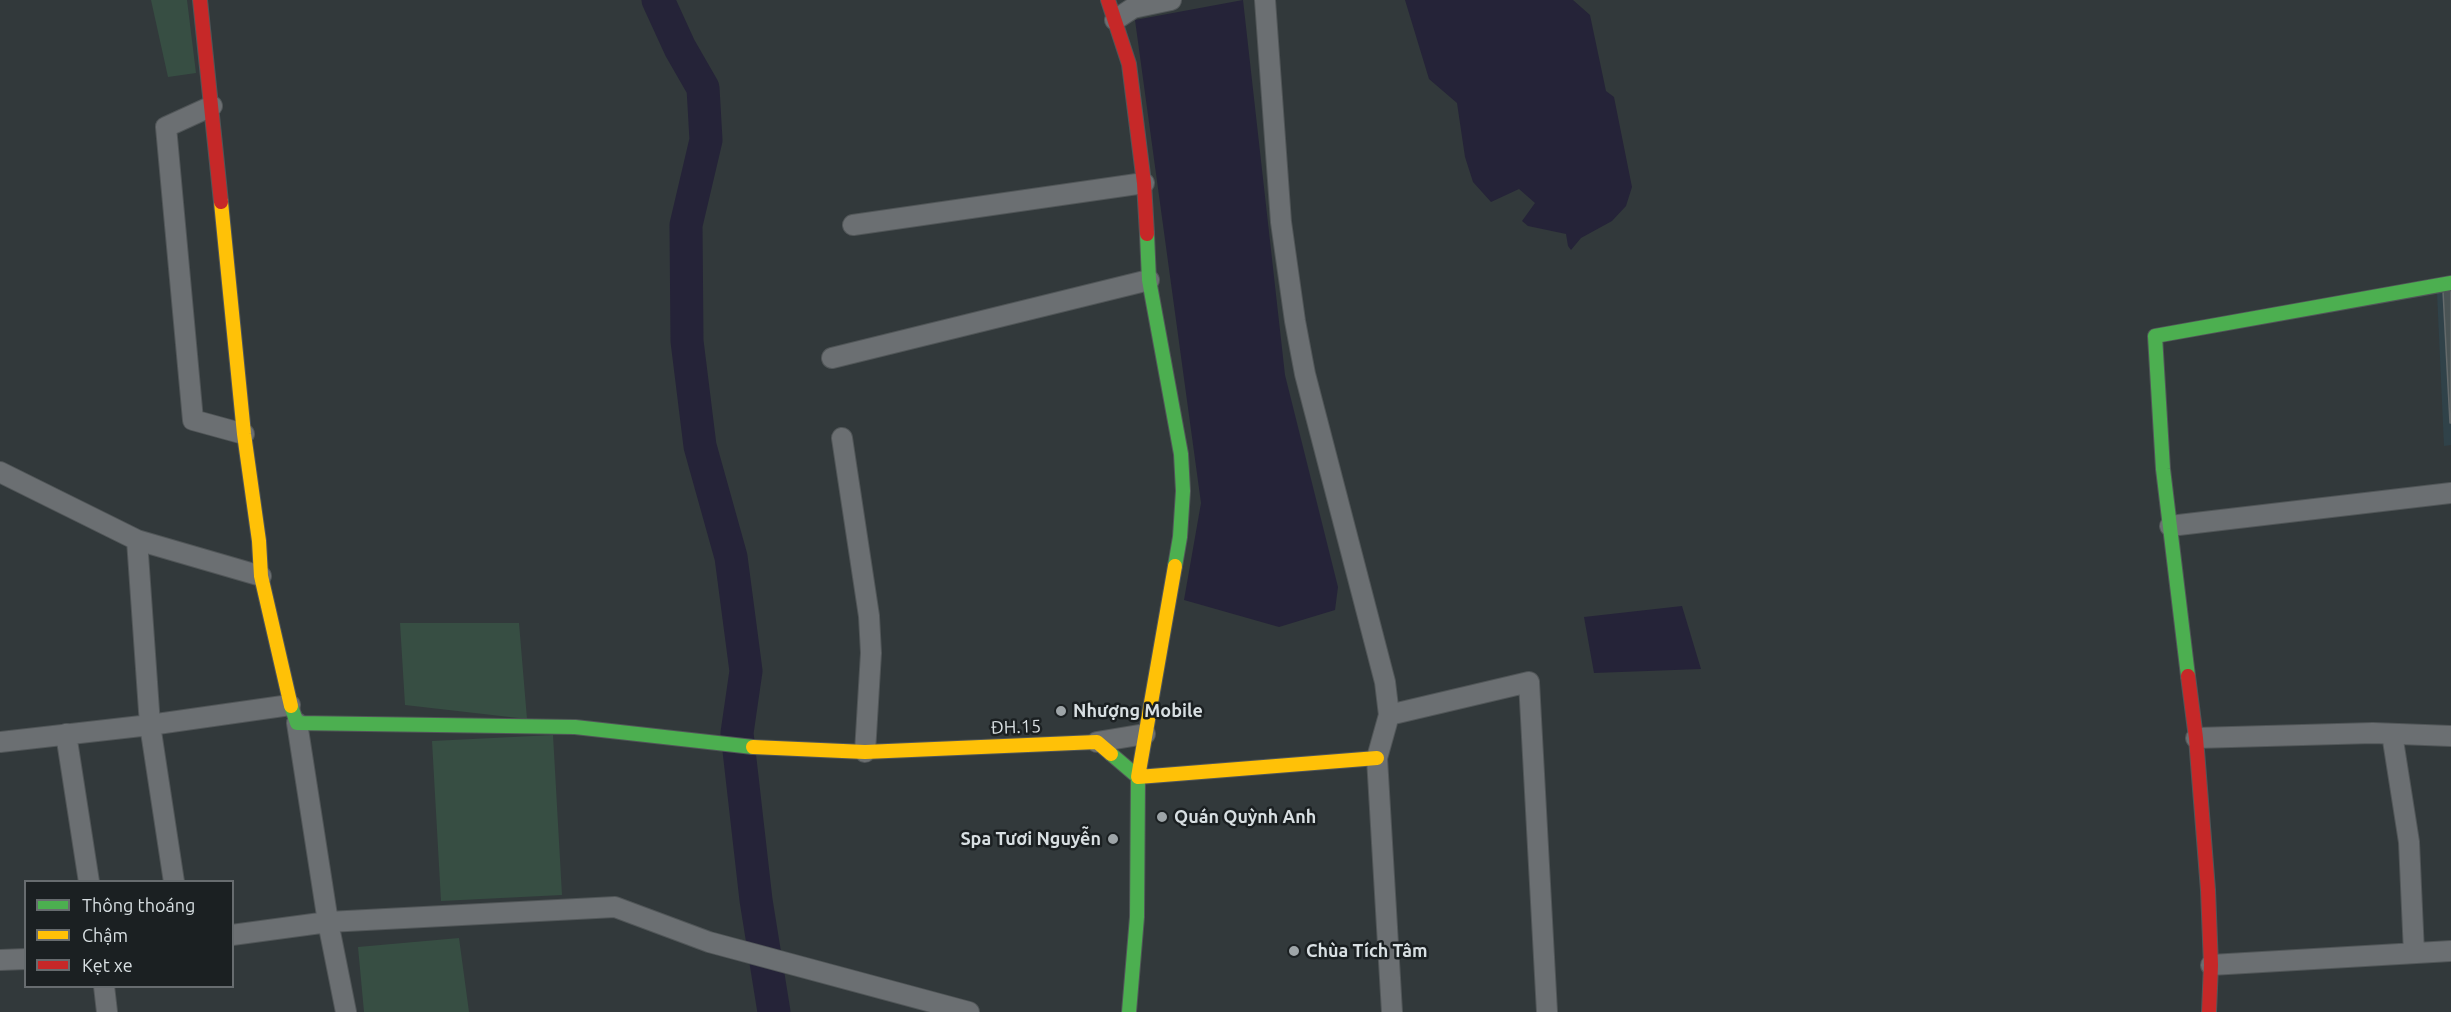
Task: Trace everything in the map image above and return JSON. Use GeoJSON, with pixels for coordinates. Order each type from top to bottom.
{"type":"FeatureCollection","features":[{"type":"Feature","properties":{"kind":"street"},"geometry":{"type":"LineString","coordinates":[[200,0],[244,434],[259,541],[261,576],[293,714],[345,1012]]}},
{"type":"Feature","properties":{"kind":"street"},"geometry":{"type":"LineString","coordinates":[[1108,0],[1129,64],[1144,183],[1149,280],[1181,454],[1183,491],[1180,537],[1138,777],[1137,917],[1129,1012]]}},
{"type":"Feature","properties":{"kind":"street"},"geometry":{"type":"LineString","coordinates":[[1115,20],[1133,8],[1172,0]]}},
{"type":"Feature","properties":{"kind":"street"},"geometry":{"type":"LineString","coordinates":[[1265,0],[1281,222],[1295,321],[1305,374],[1380,655],[1389,715],[1377,758],[1392,1012]]}},
{"type":"Feature","properties":{"kind":"street"},"geometry":{"type":"LineString","coordinates":[[212,106],[166,127],[193,420],[244,434]]}},
{"type":"Feature","properties":{"kind":"street"},"geometry":{"type":"LineString","coordinates":[[853,225],[1144,183]]}},
{"type":"Feature","properties":{"kind":"street"},"geometry":{"type":"LineString","coordinates":[[832,358],[1149,280]]}},
{"type":"Feature","properties":{"kind":"street"},"geometry":{"type":"LineString","coordinates":[[2209,1012],[2211,965],[2208,890],[2196,738],[2163,469],[2155,336],[2451,283]]}},
{"type":"Feature","properties":{"kind":"street"},"geometry":{"type":"LineString","coordinates":[[842,438],[869,616],[871,654],[865,752]]}},
{"type":"Feature","properties":{"kind":"street"},"geometry":{"type":"LineString","coordinates":[[0,472],[137,540],[261,576]]}},
{"type":"Feature","properties":{"kind":"street"},"geometry":{"type":"LineString","coordinates":[[2170,526],[2451,493]]}},
{"type":"Feature","properties":{"kind":"street"},"geometry":{"type":"LineString","coordinates":[[137,540],[150,725],[174,880]]}},
{"type":"Feature","properties":{"kind":"street"},"geometry":{"type":"LineString","coordinates":[[1389,715],[1529,682],[1547,1012]]}},
{"type":"Feature","properties":{"kind":"street"},"geometry":{"type":"LineString","coordinates":[[0,742],[150,725],[293,714]]}},
{"type":"Feature","properties":{"kind":"street","name":"ĐH.15"},"geometry":{"type":"LineString","coordinates":[[293,714],[575,727],[754,747],[865,752],[1097,742]]}},
{"type":"Feature","properties":{"kind":"street"},"geometry":{"type":"LineString","coordinates":[[66,734],[88,880]]}},
{"type":"Feature","properties":{"kind":"street"},"geometry":{"type":"LineString","coordinates":[[1097,742],[1145,734]]}},
{"type":"Feature","properties":{"kind":"street"},"geometry":{"type":"LineString","coordinates":[[2196,738],[2392,734],[2451,736]]}},
{"type":"Feature","properties":{"kind":"street"},"geometry":{"type":"LineString","coordinates":[[2392,734],[2409,842],[2414,953]]}},
{"type":"Feature","properties":{"kind":"street"},"geometry":{"type":"LineString","coordinates":[[1097,742],[1138,777],[1377,758]]}},
{"type":"Feature","properties":{"kind":"street"},"geometry":{"type":"LineString","coordinates":[[234,934],[328,922],[615,907],[709,942],[969,1012]]}},
{"type":"Feature","properties":{"kind":"street"},"geometry":{"type":"LineString","coordinates":[[2211,965],[2451,951]]}},
{"type":"Feature","properties":{"kind":"street"},"geometry":{"type":"LineString","coordinates":[[0,960],[24,959]]}},
{"type":"Feature","properties":{"kind":"street"},"geometry":{"type":"LineString","coordinates":[[104,988],[107,1012]]}},
{"type":"Feature","properties":{"kind":"shaded area"},"geometry":{"type":"Polygon","coordinates":[[[1243,0],[1285,375],[1338,587],[1335,610],[1279,627],[1184,600],[1201,503],[1135,20],[1243,0]]]}},
{"type":"Feature","properties":{"kind":"shaded area"},"geometry":{"type":"Polygon","coordinates":[[[1405,0],[1573,0],[1590,15],[1606,91],[1614,97],[1632,187],[1626,206],[1612,221],[1581,238],[1571,250],[1566,234],[1528,226],[1522,221],[1535,203],[1519,189],[1491,202],[1473,182],[1465,157],[1457,103],[1429,79],[1405,0]]]}},
{"type":"Feature","properties":{"kind":"shaded area"},"geometry":{"type":"Polygon","coordinates":[[[2451,290],[2451,445],[2444,446],[2437,292],[2451,290]]]}},
{"type":"Feature","properties":{"kind":"shaded area"},"geometry":{"type":"Polygon","coordinates":[[[1682,606],[1701,669],[1594,673],[1584,617],[1682,606]]]}},
{"type":"Feature","properties":{"kind":"green space"},"geometry":{"type":"Polygon","coordinates":[[[151,0],[187,0],[196,73],[168,77],[151,0]]]}},
{"type":"Feature","properties":{"kind":"green space"},"geometry":{"type":"Polygon","coordinates":[[[400,623],[519,623],[527,719],[405,705],[400,623]]]}},
{"type":"Feature","properties":{"kind":"green space"},"geometry":{"type":"Polygon","coordinates":[[[553,735],[562,895],[441,901],[432,741],[553,735]]]}},
{"type":"Feature","properties":{"kind":"green space"},"geometry":{"type":"Polygon","coordinates":[[[459,938],[469,1012],[364,1012],[358,947],[459,938]]]}},
{"type":"Feature","properties":{"kind":"building"},"geometry":{"type":"Polygon","coordinates":[[[2451,290],[2451,423],[2450,423],[2443,291],[2451,290]]]}},
{"type":"Feature","properties":{"kind":"waterway"},"geometry":{"type":"LineString","coordinates":[[658,0],[680,48],[703,88],[706,140],[686,225],[687,341],[700,446],[731,557],[746,671],[737,733],[756,900],[774,1012]]}},
{"type":"Feature","properties":{"kind":"traffic: fast"},"geometry":{"type":"LineString","coordinates":[[1147,234],[1149,280],[1181,454],[1183,491],[1180,537],[1175,566]]}},
{"type":"Feature","properties":{"kind":"traffic: fast"},"geometry":{"type":"LineString","coordinates":[[2188,676],[2163,469],[2155,336],[2451,283]]}},
{"type":"Feature","properties":{"kind":"traffic: fast"},"geometry":{"type":"LineString","coordinates":[[291,706],[297,723],[575,727],[753,747]]}},
{"type":"Feature","properties":{"kind":"traffic: fast"},"geometry":{"type":"LineString","coordinates":[[1111,754],[1138,777],[1137,917],[1129,1012]]}},
{"type":"Feature","properties":{"kind":"traffic: slow"},"geometry":{"type":"LineString","coordinates":[[221,202],[244,434],[259,541],[261,576],[291,706]]}},
{"type":"Feature","properties":{"kind":"traffic: slow"},"geometry":{"type":"LineString","coordinates":[[1175,566],[1138,777],[1377,758]]}},
{"type":"Feature","properties":{"kind":"traffic: slow"},"geometry":{"type":"LineString","coordinates":[[753,747],[865,752],[1097,742],[1111,754]]}},
{"type":"Feature","properties":{"kind":"traffic: jam"},"geometry":{"type":"LineString","coordinates":[[200,0],[221,202]]}},
{"type":"Feature","properties":{"kind":"traffic: jam"},"geometry":{"type":"LineString","coordinates":[[1108,0],[1129,64],[1144,183],[1147,234]]}},
{"type":"Feature","properties":{"kind":"traffic: jam"},"geometry":{"type":"LineString","coordinates":[[2188,676],[2196,738],[2208,890],[2211,965],[2209,1012]]}},
{"type":"Feature","properties":{"kind":"place","name":"Nhượng Mobile"},"geometry":{"type":"Point","coordinates":[1061,711]}},
{"type":"Feature","properties":{"kind":"place","name":"Quán Quỳnh Anh"},"geometry":{"type":"Point","coordinates":[1162,817]}},
{"type":"Feature","properties":{"kind":"place","name":"Spa Tươi Nguyễn"},"geometry":{"type":"Point","coordinates":[1113,839]}},
{"type":"Feature","properties":{"kind":"place","name":"Chùa Tích Tâm"},"geometry":{"type":"Point","coordinates":[1294,951]}}]}
